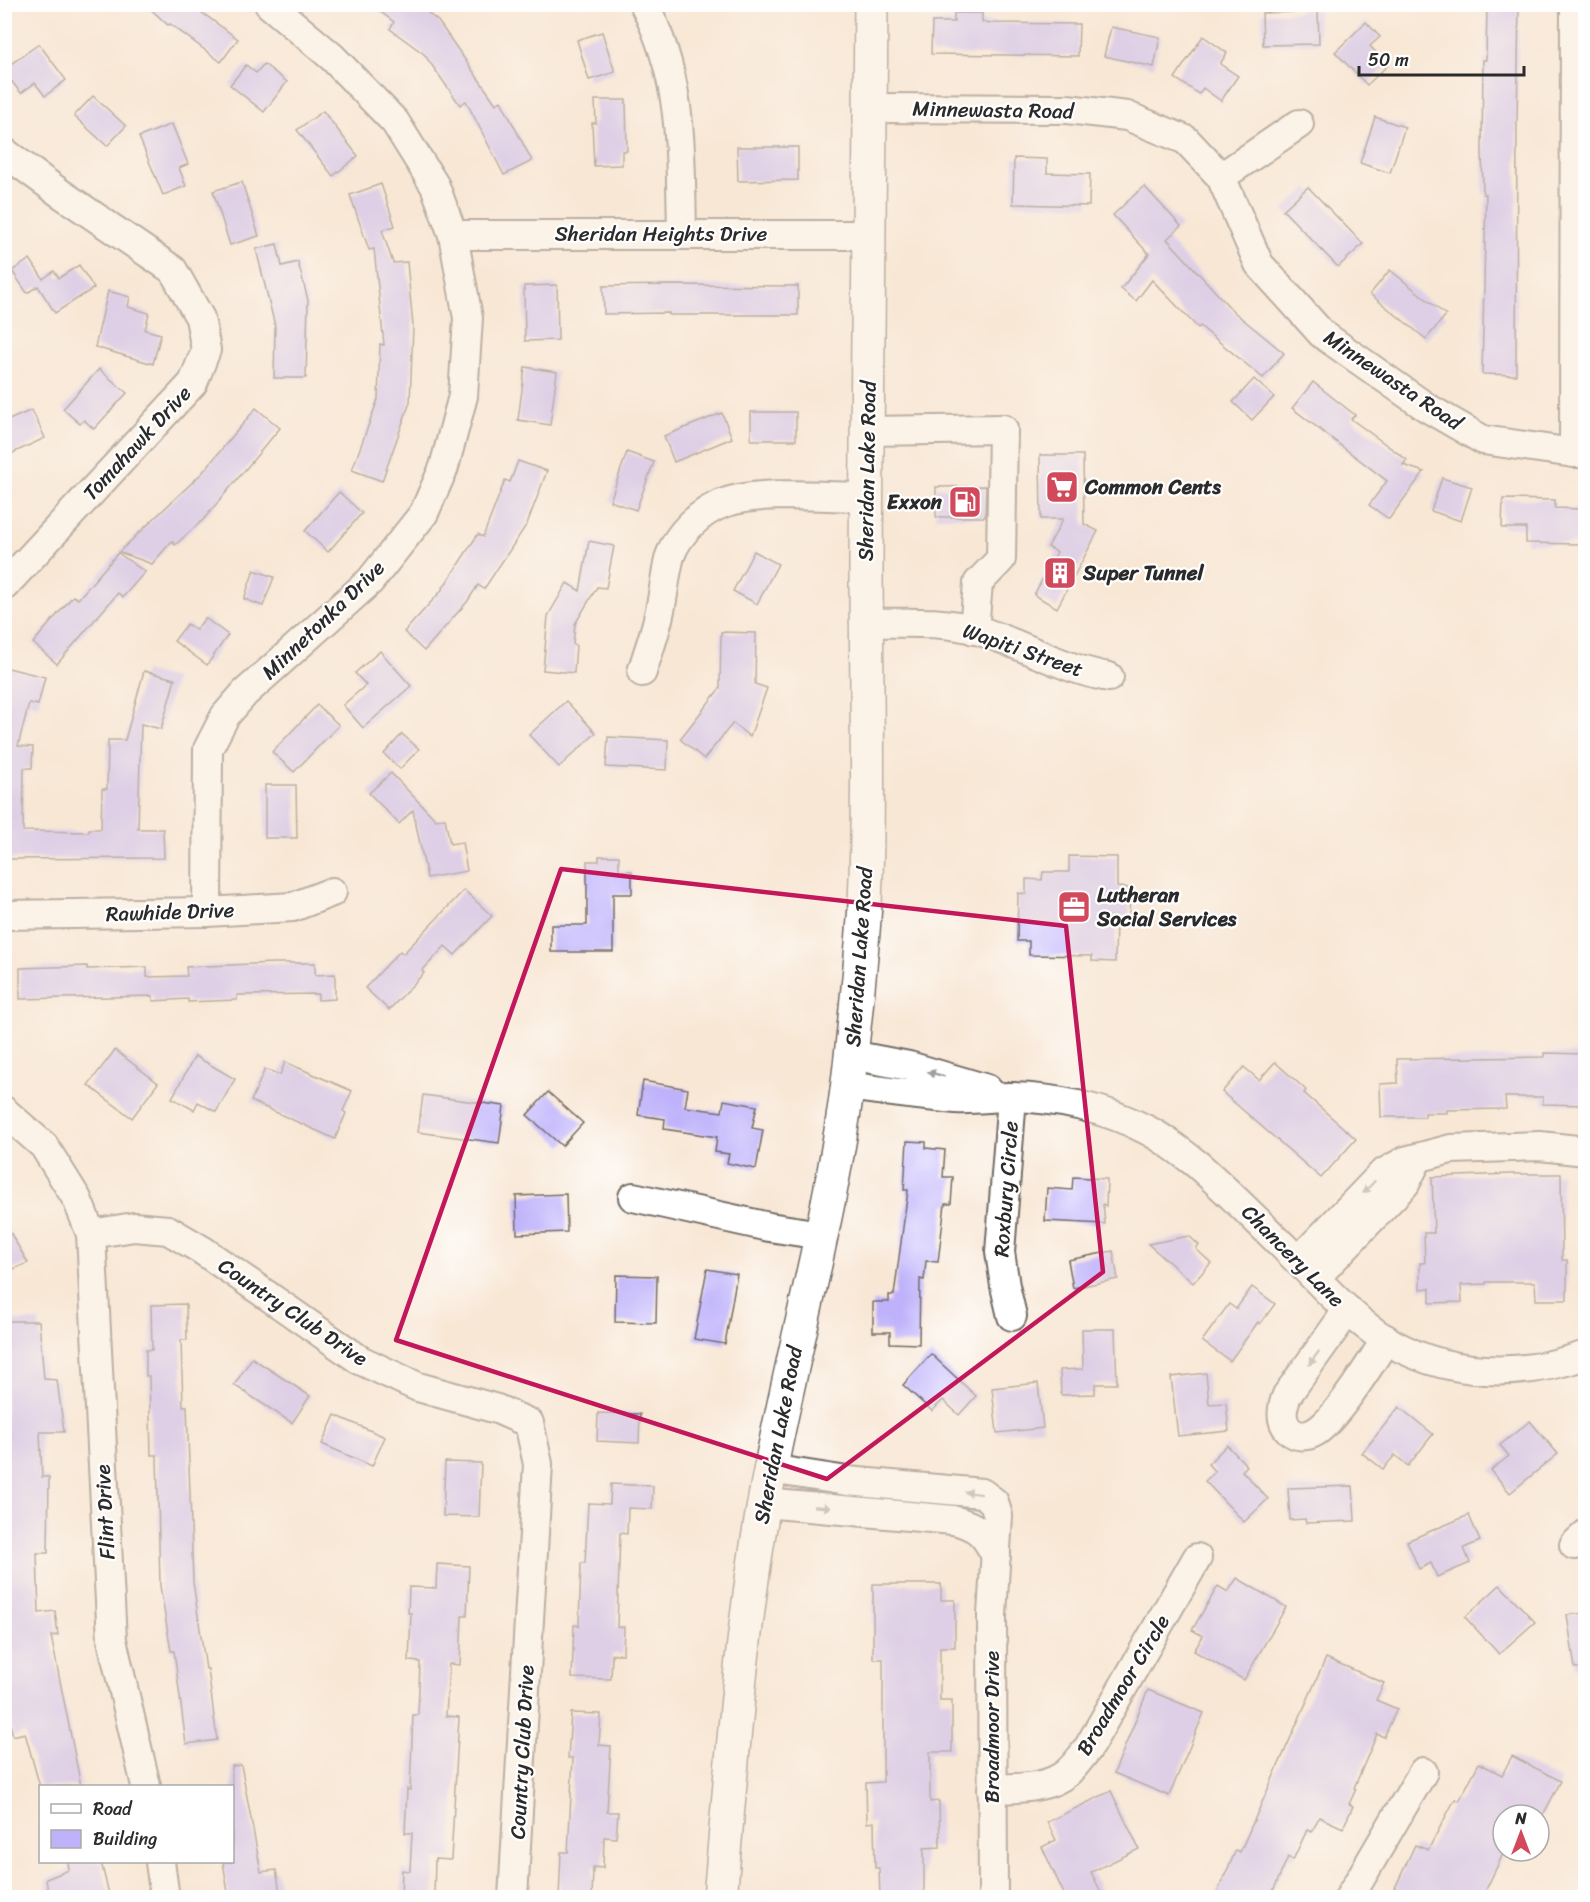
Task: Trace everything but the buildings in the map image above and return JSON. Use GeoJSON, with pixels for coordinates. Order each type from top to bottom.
{"type":"FeatureCollection","features":[{"type":"Feature","properties":{"kind":"main road","name":"Sheridan Lake Road"},"geometry":{"type":"LineString","coordinates":[[720,1898],[740,1677],[764,1503],[821,1236],[847,1086],[863,925],[866,860],[866,497],[871,4]]}},
{"type":"Feature","properties":{"kind":"street","name":"Minnetonka Drive"},"geometry":{"type":"LineString","coordinates":[[207,912],[208,749],[225,716],[246,693],[370,581],[424,513],[444,467],[463,396],[468,318],[453,235],[435,186],[395,122],[332,57],[269,4]]}},
{"type":"Feature","properties":{"kind":"street"},"geometry":{"type":"LineString","coordinates":[[644,4],[664,51],[675,93],[680,138],[682,234]]}},
{"type":"Feature","properties":{"kind":"street"},"geometry":{"type":"LineString","coordinates":[[1575,4],[1580,453]]}},
{"type":"Feature","properties":{"kind":"street","name":"Minnewasta Road"},"geometry":{"type":"LineString","coordinates":[[871,108],[1067,109],[1127,117],[1186,140],[1221,177],[1259,264],[1323,334],[1426,407],[1483,440],[1580,453]]}},
{"type":"Feature","properties":{"kind":"street"},"geometry":{"type":"LineString","coordinates":[[1221,177],[1299,124]]}},
{"type":"Feature","properties":{"kind":"street","name":"Tomahawk Drive"},"geometry":{"type":"LineString","coordinates":[[4,152],[173,270],[200,318],[206,350],[193,383],[4,586]]}},
{"type":"Feature","properties":{"kind":"street","name":"Sheridan Heights Drive"},"geometry":{"type":"LineString","coordinates":[[453,235],[870,235]]}},
{"type":"Feature","properties":{"kind":"street"},"geometry":{"type":"LineString","coordinates":[[867,431],[1003,429],[1001,559],[978,583],[974,630]]}},
{"type":"Feature","properties":{"kind":"street"},"geometry":{"type":"LineString","coordinates":[[642,672],[660,613],[670,558],[679,538],[711,509],[746,498],[866,497]]}},
{"type":"Feature","properties":{"kind":"street","name":"Wapiti Street"},"geometry":{"type":"LineString","coordinates":[[866,623],[918,623],[974,630],[1075,670],[1109,677]]}},
{"type":"Feature","properties":{"kind":"street","name":"Rawhide Drive"},"geometry":{"type":"LineString","coordinates":[[4,915],[207,912],[293,907],[332,892]]}},
{"type":"Feature","properties":{"kind":"street","name":"Chancery Lane"},"geometry":{"type":"LineString","coordinates":[[851,1055],[909,1065],[1012,1097]]}},
{"type":"Feature","properties":{"kind":"street","name":"Chancery Lane"},"geometry":{"type":"LineString","coordinates":[[847,1086],[956,1099],[1012,1097],[1058,1102],[1117,1117],[1145,1128],[1172,1144],[1228,1191],[1306,1270],[1367,1327],[1414,1354],[1467,1370],[1517,1371],[1586,1355]]}},
{"type":"Feature","properties":{"kind":"street","name":"Roxbury Circle"},"geometry":{"type":"LineString","coordinates":[[1012,1097],[1000,1252],[1012,1316]]}},
{"type":"Feature","properties":{"kind":"street"},"geometry":{"type":"LineString","coordinates":[[4,1112],[44,1146],[77,1199],[91,1234]]}},
{"type":"Feature","properties":{"kind":"street"},"geometry":{"type":"LineString","coordinates":[[1306,1270],[1405,1184],[1418,1158],[1451,1149],[1540,1146],[1586,1151]]}},
{"type":"Feature","properties":{"kind":"street"},"geometry":{"type":"LineString","coordinates":[[633,1197],[821,1236]]}},
{"type":"Feature","properties":{"kind":"street","name":"Country Club Drive"},"geometry":{"type":"LineString","coordinates":[[91,1234],[134,1227],[168,1230],[202,1250],[360,1360],[418,1387],[497,1409],[529,1423],[538,1464],[513,1898]]}},
{"type":"Feature","properties":{"kind":"street","name":"Flint Drive"},"geometry":{"type":"LineString","coordinates":[[91,1234],[112,1640],[146,1785]]}},
{"type":"Feature","properties":{"kind":"street"},"geometry":{"type":"LineString","coordinates":[[1348,1310],[1287,1395],[1282,1407],[1282,1417],[1288,1429],[1296,1434],[1307,1436],[1325,1425],[1386,1339]]}},
{"type":"Feature","properties":{"kind":"street","name":"Broadmoor Drive"},"geometry":{"type":"LineString","coordinates":[[770,1469],[847,1481],[982,1493],[994,1502],[997,1509],[998,1532],[992,1615],[993,1898]]}},
{"type":"Feature","properties":{"kind":"street"},"geometry":{"type":"LineString","coordinates":[[764,1503],[968,1523],[988,1540],[996,1556]]}},
{"type":"Feature","properties":{"kind":"street","name":"Broadmoor Circle"},"geometry":{"type":"LineString","coordinates":[[992,1790],[1044,1784],[1060,1778],[1072,1768],[1087,1750],[1197,1558]]}},
{"type":"Feature","properties":{"kind":"street"},"geometry":{"type":"LineString","coordinates":[[1348,1898],[1423,1772]]}},
{"type":"Feature","properties":{"kind":"street"},"geometry":{"type":"LineString","coordinates":[[160,1863],[165,1898]]}},
{"type":"Feature","properties":{"kind":"highlighted area"},"geometry":{"type":"Polygon","coordinates":[[[561,869],[1066,926],[1103,1272],[827,1479],[396,1340],[561,869]]]}},
{"type":"Feature","properties":{"kind":"place","name":"Common Cents"},"geometry":{"type":"Point","coordinates":[1062,487]}},
{"type":"Feature","properties":{"kind":"place","name":"Exxon"},"geometry":{"type":"Point","coordinates":[965,502]}},
{"type":"Feature","properties":{"kind":"place","name":"Super Tunnel"},"geometry":{"type":"Point","coordinates":[1060,573]}},
{"type":"Feature","properties":{"kind":"place","name":"Lutheran Social Services"},"geometry":{"type":"Point","coordinates":[1074,907]}}]}
